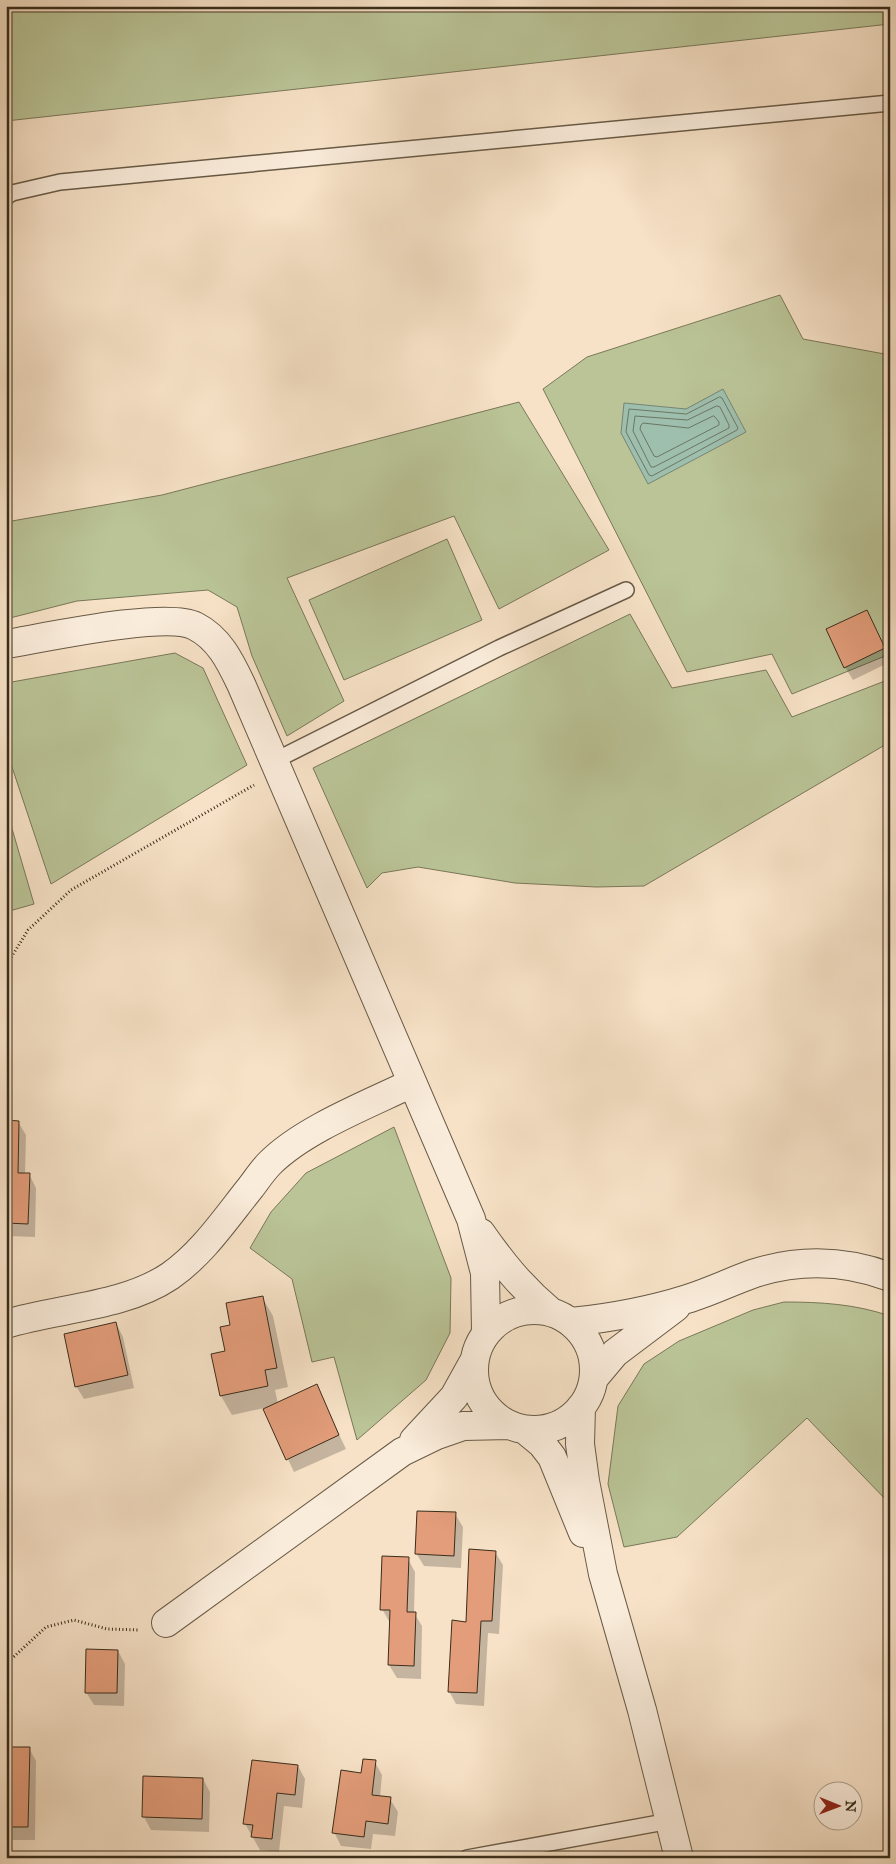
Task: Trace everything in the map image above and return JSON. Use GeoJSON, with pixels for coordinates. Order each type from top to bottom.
{"type":"FeatureCollection","features":[{"type":"Feature","properties":{"kind":"street"},"geometry":{"type":"LineString","coordinates":[[6,644],[115,626],[169,621],[194,625],[214,640],[226,655],[241,684],[471,1219],[485,1273],[486,1332]]}},
{"type":"Feature","properties":{"kind":"street"},"geometry":{"type":"LineString","coordinates":[[6,1324],[25,1318],[110,1301],[144,1290],[169,1277],[194,1257],[270,1163],[293,1144],[412,1083]]}},
{"type":"Feature","properties":{"kind":"street"},"geometry":{"type":"LineString","coordinates":[[402,1452],[437,1435],[463,1426],[541,1430],[556,1426],[570,1418],[581,1407],[589,1394],[594,1378],[594,1362],[590,1347],[582,1333],[530,1294],[506,1269],[471,1219]]}},
{"type":"Feature","properties":{"kind":"street"},"geometry":{"type":"LineString","coordinates":[[166,1623],[402,1452],[454,1397],[474,1361],[478,1346],[486,1332],[502,1318],[522,1310],[537,1309],[561,1317],[631,1314],[687,1299],[776,1267],[799,1264],[830,1263],[856,1266],[890,1277]]}},
{"type":"Feature","properties":{"kind":"street"},"geometry":{"type":"LineString","coordinates":[[594,1378],[615,1353],[687,1299]]}},
{"type":"Feature","properties":{"kind":"street"},"geometry":{"type":"LineString","coordinates":[[474,1361],[474,1377],[478,1392],[485,1406],[496,1418],[517,1428],[542,1444],[552,1457],[575,1517],[603,1574]]}},
{"type":"Feature","properties":{"kind":"street"},"geometry":{"type":"LineString","coordinates":[[581,1407],[580,1444],[585,1481],[603,1574],[642,1710],[678,1858]]}},
{"type":"Feature","properties":{"kind":"lane"},"geometry":{"type":"LineString","coordinates":[[6,197],[12,193],[60,182],[890,102]]}},
{"type":"Feature","properties":{"kind":"lane"},"geometry":{"type":"LineString","coordinates":[[276,766],[499,648],[626,590]]}},
{"type":"Feature","properties":{"kind":"lane"},"geometry":{"type":"LineString","coordinates":[[467,1858],[670,1821]]}},
{"type":"Feature","properties":{"kind":"path"},"geometry":{"type":"LineString","coordinates":[[6,974],[12,956],[28,930],[71,890],[276,766]]}},
{"type":"Feature","properties":{"kind":"path"},"geometry":{"type":"LineString","coordinates":[[6,1664],[46,1628],[74,1620],[107,1628],[139,1630],[166,1623]]}},
{"type":"Feature","properties":{"kind":"shaded area"},"geometry":{"type":"Polygon","coordinates":[[[6,6],[890,6],[890,24],[6,121],[6,6]]]}},
{"type":"Feature","properties":{"kind":"shaded area"},"geometry":{"type":"Polygon","coordinates":[[[780,295],[803,339],[890,355],[890,654],[792,694],[772,654],[687,672],[543,389],[587,357],[780,295]]]}},
{"type":"Feature","properties":{"kind":"shaded area"},"geometry":{"type":"Polygon","coordinates":[[[519,402],[609,550],[499,609],[454,516],[287,578],[344,701],[287,736],[252,656],[237,607],[208,590],[77,601],[6,619],[6,522],[162,495],[519,402]]]}},
{"type":"Feature","properties":{"kind":"shaded area"},"geometry":{"type":"Polygon","coordinates":[[[447,539],[482,620],[344,680],[309,600],[447,539]]]}},
{"type":"Feature","properties":{"kind":"shaded area"},"geometry":{"type":"Polygon","coordinates":[[[630,614],[672,688],[766,670],[792,717],[890,679],[890,742],[644,886],[596,887],[515,883],[418,867],[382,873],[367,888],[313,768],[630,614]]]}},
{"type":"Feature","properties":{"kind":"shaded area"},"geometry":{"type":"Polygon","coordinates":[[[175,653],[203,668],[247,765],[51,884],[6,749],[6,683],[175,653]]]}},
{"type":"Feature","properties":{"kind":"shaded area"},"geometry":{"type":"Polygon","coordinates":[[[6,808],[34,904],[6,912],[6,808]]]}},
{"type":"Feature","properties":{"kind":"shaded area"},"geometry":{"type":"Polygon","coordinates":[[[394,1127],[451,1278],[450,1333],[426,1380],[357,1440],[334,1357],[312,1362],[292,1279],[250,1248],[271,1212],[306,1173],[394,1127]]]}},
{"type":"Feature","properties":{"kind":"shaded area"},"geometry":{"type":"Polygon","coordinates":[[[784,1302],[838,1304],[890,1316],[890,1504],[807,1418],[677,1537],[624,1547],[608,1484],[618,1406],[644,1364],[679,1341],[753,1310],[784,1302]]]}},
{"type":"Feature","properties":{"kind":"water"},"geometry":{"type":"Polygon","coordinates":[[[723,389],[746,432],[648,484],[621,433],[624,403],[686,409],[723,389]]]}},
{"type":"Feature","properties":{"kind":"building"},"geometry":{"type":"Polygon","coordinates":[[[867,610],[885,648],[844,668],[826,629],[867,610]]]}},
{"type":"Feature","properties":{"kind":"building"},"geometry":{"type":"Polygon","coordinates":[[[6,1120],[19,1121],[18,1173],[30,1173],[28,1224],[6,1223],[6,1120]]]}},
{"type":"Feature","properties":{"kind":"building"},"geometry":{"type":"Polygon","coordinates":[[[263,1296],[277,1368],[265,1370],[268,1386],[220,1396],[211,1354],[225,1351],[220,1327],[230,1325],[226,1303],[263,1296]]]}},
{"type":"Feature","properties":{"kind":"building"},"geometry":{"type":"Polygon","coordinates":[[[116,1322],[128,1375],[75,1387],[64,1334],[116,1322]]]}},
{"type":"Feature","properties":{"kind":"building"},"geometry":{"type":"Polygon","coordinates":[[[317,1384],[339,1435],[286,1460],[263,1409],[317,1384]]]}},
{"type":"Feature","properties":{"kind":"building"},"geometry":{"type":"Polygon","coordinates":[[[417,1511],[456,1512],[454,1556],[415,1554],[417,1511]]]}},
{"type":"Feature","properties":{"kind":"building"},"geometry":{"type":"Polygon","coordinates":[[[469,1549],[496,1551],[492,1621],[481,1621],[477,1693],[448,1692],[452,1620],[466,1622],[469,1549]]]}},
{"type":"Feature","properties":{"kind":"building"},"geometry":{"type":"Polygon","coordinates":[[[382,1556],[409,1557],[407,1612],[416,1612],[414,1666],[388,1665],[390,1610],[380,1610],[382,1556]]]}},
{"type":"Feature","properties":{"kind":"building"},"geometry":{"type":"Polygon","coordinates":[[[86,1649],[118,1650],[117,1693],[85,1693],[86,1649]]]}},
{"type":"Feature","properties":{"kind":"building"},"geometry":{"type":"Polygon","coordinates":[[[6,1747],[30,1747],[28,1827],[6,1827],[6,1747]]]}},
{"type":"Feature","properties":{"kind":"building"},"geometry":{"type":"Polygon","coordinates":[[[363,1759],[376,1760],[372,1795],[391,1797],[388,1824],[366,1821],[364,1837],[332,1833],[341,1770],[361,1773],[363,1759]]]}},
{"type":"Feature","properties":{"kind":"building"},"geometry":{"type":"Polygon","coordinates":[[[252,1760],[298,1765],[295,1795],[277,1793],[272,1839],[251,1837],[253,1825],[243,1824],[252,1760]]]}},
{"type":"Feature","properties":{"kind":"building"},"geometry":{"type":"Polygon","coordinates":[[[143,1776],[203,1778],[202,1819],[142,1817],[143,1776]]]}}]}
